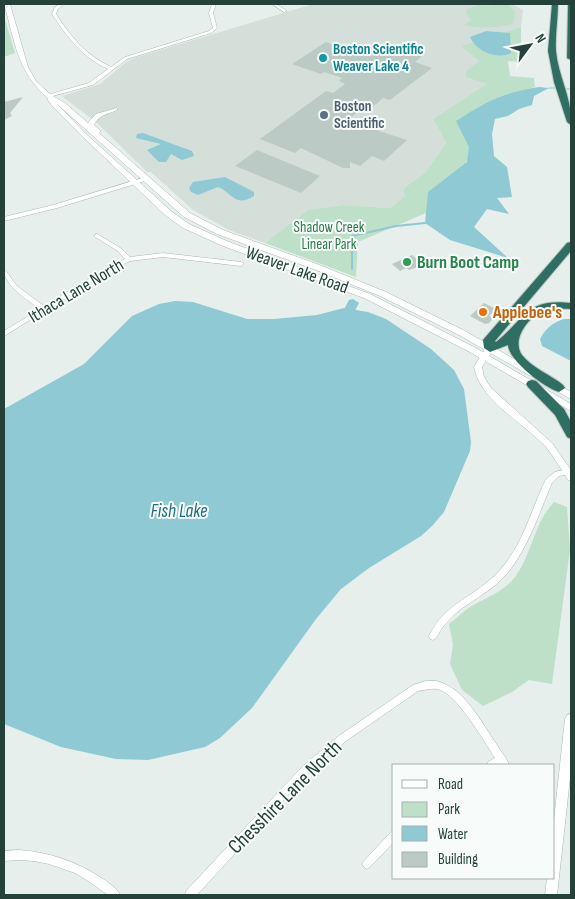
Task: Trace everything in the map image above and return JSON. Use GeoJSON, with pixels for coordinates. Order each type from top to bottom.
{"type":"FeatureCollection","features":[{"type":"Feature","properties":{"kind":"highway"},"geometry":{"type":"LineString","coordinates":[[546,4],[558,82],[571,122]]}},
{"type":"Feature","properties":{"kind":"highway"},"geometry":{"type":"LineString","coordinates":[[552,51],[555,4]]}},
{"type":"Feature","properties":{"kind":"highway"},"geometry":{"type":"LineString","coordinates":[[571,5],[571,58]]}},
{"type":"Feature","properties":{"kind":"highway"},"geometry":{"type":"LineString","coordinates":[[487,352],[489,340],[571,245]]}},
{"type":"Feature","properties":{"kind":"highway"},"geometry":{"type":"LineString","coordinates":[[487,352],[500,345],[516,332],[533,312],[550,306],[571,304]]}},
{"type":"Feature","properties":{"kind":"highway"},"geometry":{"type":"LineString","coordinates":[[516,332],[512,341],[516,355],[559,388]]}},
{"type":"Feature","properties":{"kind":"highway"},"geometry":{"type":"LineString","coordinates":[[532,384],[560,412],[571,434]]}},
{"type":"Feature","properties":{"kind":"main road","name":"Weaver Lake Road"},"geometry":{"type":"LineString","coordinates":[[7,4],[6,13],[26,70],[71,123],[168,213],[195,231],[368,297],[487,352],[559,388],[571,396]]}},
{"type":"Feature","properties":{"kind":"main road","name":"Weaver Lake Road"},"geometry":{"type":"LineString","coordinates":[[49,96],[73,113],[181,211],[204,225],[346,278],[432,318],[571,408]]}},
{"type":"Feature","properties":{"kind":"main road"},"geometry":{"type":"LineString","coordinates":[[73,113],[93,115],[112,108],[98,115],[92,121],[91,125],[101,138]]}},
{"type":"Feature","properties":{"kind":"street"},"geometry":{"type":"LineString","coordinates":[[62,4],[56,8],[54,14],[66,33],[98,64],[111,69]]}},
{"type":"Feature","properties":{"kind":"street"},"geometry":{"type":"LineString","coordinates":[[49,96],[91,84],[132,56],[210,32],[214,28],[211,13],[214,4]]}},
{"type":"Feature","properties":{"kind":"street"},"geometry":{"type":"LineString","coordinates":[[274,4],[284,11]]}},
{"type":"Feature","properties":{"kind":"street"},"geometry":{"type":"LineString","coordinates":[[4,219],[54,207],[88,202],[148,181]]}},
{"type":"Feature","properties":{"kind":"street"},"geometry":{"type":"LineString","coordinates":[[97,236],[120,250],[129,259]]}},
{"type":"Feature","properties":{"kind":"street","name":"Ithaca Lane North"},"geometry":{"type":"LineString","coordinates":[[4,334],[129,259],[163,255],[241,264]]}},
{"type":"Feature","properties":{"kind":"street"},"geometry":{"type":"LineString","coordinates":[[4,272],[14,287],[44,309]]}},
{"type":"Feature","properties":{"kind":"street"},"geometry":{"type":"LineString","coordinates":[[487,352],[478,367],[484,384],[543,439],[570,475]]}},
{"type":"Feature","properties":{"kind":"street"},"geometry":{"type":"LineString","coordinates":[[432,636],[445,616],[501,576],[519,549],[549,481],[557,474],[570,475]]}},
{"type":"Feature","properties":{"kind":"street","name":"Chesshire Lane North"},"geometry":{"type":"LineString","coordinates":[[190,895],[306,769],[326,751],[416,688],[424,685],[440,686],[455,695],[503,762]]}},
{"type":"Feature","properties":{"kind":"street"},"geometry":{"type":"LineString","coordinates":[[555,853],[557,815],[571,719]]}},
{"type":"Feature","properties":{"kind":"street"},"geometry":{"type":"LineString","coordinates":[[366,864],[392,837]]}},
{"type":"Feature","properties":{"kind":"street"},"geometry":{"type":"LineString","coordinates":[[4,856],[30,856],[63,864],[85,873],[106,886],[115,895]]}},
{"type":"Feature","properties":{"kind":"street"},"geometry":{"type":"LineString","coordinates":[[551,895],[553,879]]}},
{"type":"Feature","properties":{"kind":"shaded area"},"geometry":{"type":"Polygon","coordinates":[[[313,4],[512,4],[523,10],[521,27],[462,46],[480,61],[466,71],[488,84],[433,119],[446,143],[426,172],[403,189],[405,196],[390,208],[343,205],[309,210],[265,243],[229,230],[193,210],[151,172],[147,172],[97,123],[62,96],[100,84],[126,62],[137,57],[313,4]]]}},
{"type":"Feature","properties":{"kind":"green space"},"geometry":{"type":"Polygon","coordinates":[[[488,4],[508,5],[515,11],[514,23],[489,27],[464,25],[471,20],[466,13],[467,9],[478,5],[492,6],[488,4]]]}},
{"type":"Feature","properties":{"kind":"green space"},"geometry":{"type":"Polygon","coordinates":[[[4,16],[15,53],[4,57],[4,16]]]}},
{"type":"Feature","properties":{"kind":"green space","name":"Shadow Creek Linear Park"},"geometry":{"type":"Polygon","coordinates":[[[521,27],[521,62],[508,61],[510,76],[534,78],[535,87],[504,97],[440,207],[358,242],[356,277],[265,243],[308,210],[343,205],[390,208],[405,196],[403,189],[426,172],[446,143],[433,119],[487,84],[466,77],[466,71],[479,61],[461,46],[521,27]]]}},
{"type":"Feature","properties":{"kind":"green space"},"geometry":{"type":"Polygon","coordinates":[[[554,502],[567,507],[570,550],[552,684],[529,680],[512,692],[483,706],[462,690],[450,664],[453,645],[449,624],[467,609],[510,583],[521,568],[542,519],[554,502]]]}},
{"type":"Feature","properties":{"kind":"water"},"geometry":{"type":"Polygon","coordinates":[[[486,31],[510,33],[511,53],[493,55],[477,46],[470,37],[486,31]]]}},
{"type":"Feature","properties":{"kind":"water"},"geometry":{"type":"Polygon","coordinates":[[[539,87],[549,88],[534,96],[532,105],[519,109],[508,116],[495,119],[492,134],[494,156],[507,167],[512,197],[497,198],[509,214],[487,209],[474,227],[508,258],[450,240],[425,223],[428,192],[467,162],[469,147],[456,121],[495,99],[539,87]]]}},
{"type":"Feature","properties":{"kind":"water"},"geometry":{"type":"Polygon","coordinates":[[[143,133],[192,151],[194,156],[182,160],[171,154],[166,162],[159,162],[147,150],[161,144],[136,138],[137,134],[143,133]]]}},
{"type":"Feature","properties":{"kind":"water"},"geometry":{"type":"Polygon","coordinates":[[[225,177],[254,192],[254,196],[242,201],[218,187],[198,195],[191,192],[189,188],[193,182],[225,177]]]}},
{"type":"Feature","properties":{"kind":"water","name":"Fish Lake"},"geometry":{"type":"Polygon","coordinates":[[[175,301],[193,302],[247,319],[274,319],[317,315],[344,308],[368,312],[386,319],[431,349],[454,370],[464,389],[471,442],[470,451],[444,512],[432,526],[421,536],[369,568],[341,589],[316,619],[252,708],[220,738],[205,747],[148,760],[116,759],[61,747],[4,724],[4,409],[84,364],[132,316],[159,304],[175,301]]]}},
{"type":"Feature","properties":{"kind":"water"},"geometry":{"type":"Polygon","coordinates":[[[564,319],[571,319],[571,361],[542,346],[540,339],[550,326],[564,319]]]}},
{"type":"Feature","properties":{"kind":"building","name":"Boston Scientific"},"geometry":{"type":"Polygon","coordinates":[[[326,42],[366,55],[382,44],[396,47],[422,56],[415,62],[432,68],[390,100],[383,98],[369,110],[360,110],[349,119],[407,140],[384,161],[372,156],[360,166],[350,162],[350,168],[343,168],[301,148],[295,153],[260,139],[326,91],[333,93],[345,84],[339,81],[342,78],[324,72],[321,74],[292,64],[326,42]]]}},
{"type":"Feature","properties":{"kind":"building"},"geometry":{"type":"Polygon","coordinates":[[[23,97],[10,113],[12,116],[4,120],[4,102],[23,97]]]}},
{"type":"Feature","properties":{"kind":"building"},"geometry":{"type":"Polygon","coordinates":[[[257,150],[320,176],[301,193],[235,166],[257,150]]]}},
{"type":"Feature","properties":{"kind":"building","name":"Burn Boot Camp"},"geometry":{"type":"Polygon","coordinates":[[[412,255],[423,265],[400,271],[392,264],[412,255]]]}},
{"type":"Feature","properties":{"kind":"building","name":"Applebee's"},"geometry":{"type":"Polygon","coordinates":[[[484,303],[496,309],[489,316],[494,318],[485,324],[470,316],[484,303]]]}},
{"type":"Feature","properties":{"kind":"waterway"},"geometry":{"type":"LineString","coordinates":[[549,88],[558,88]]}},
{"type":"Feature","properties":{"kind":"waterway"},"geometry":{"type":"LineString","coordinates":[[563,89],[571,89]]}},
{"type":"Feature","properties":{"kind":"waterway"},"geometry":{"type":"LineString","coordinates":[[352,269],[352,236],[396,226],[425,223]]}},
{"type":"Feature","properties":{"kind":"waterway"},"geometry":{"type":"LineString","coordinates":[[342,325],[353,303]]}},
{"type":"Feature","properties":{"kind":"place","name":"Boston Scientific Weaver Lake 4"},"geometry":{"type":"Point","coordinates":[323,58]}},
{"type":"Feature","properties":{"kind":"place","name":"Boston Scientific"},"geometry":{"type":"Point","coordinates":[324,115]}},
{"type":"Feature","properties":{"kind":"place","name":"Burn Boot Camp"},"geometry":{"type":"Point","coordinates":[407,262]}},
{"type":"Feature","properties":{"kind":"place","name":"Applebee's"},"geometry":{"type":"Point","coordinates":[483,312]}}]}
